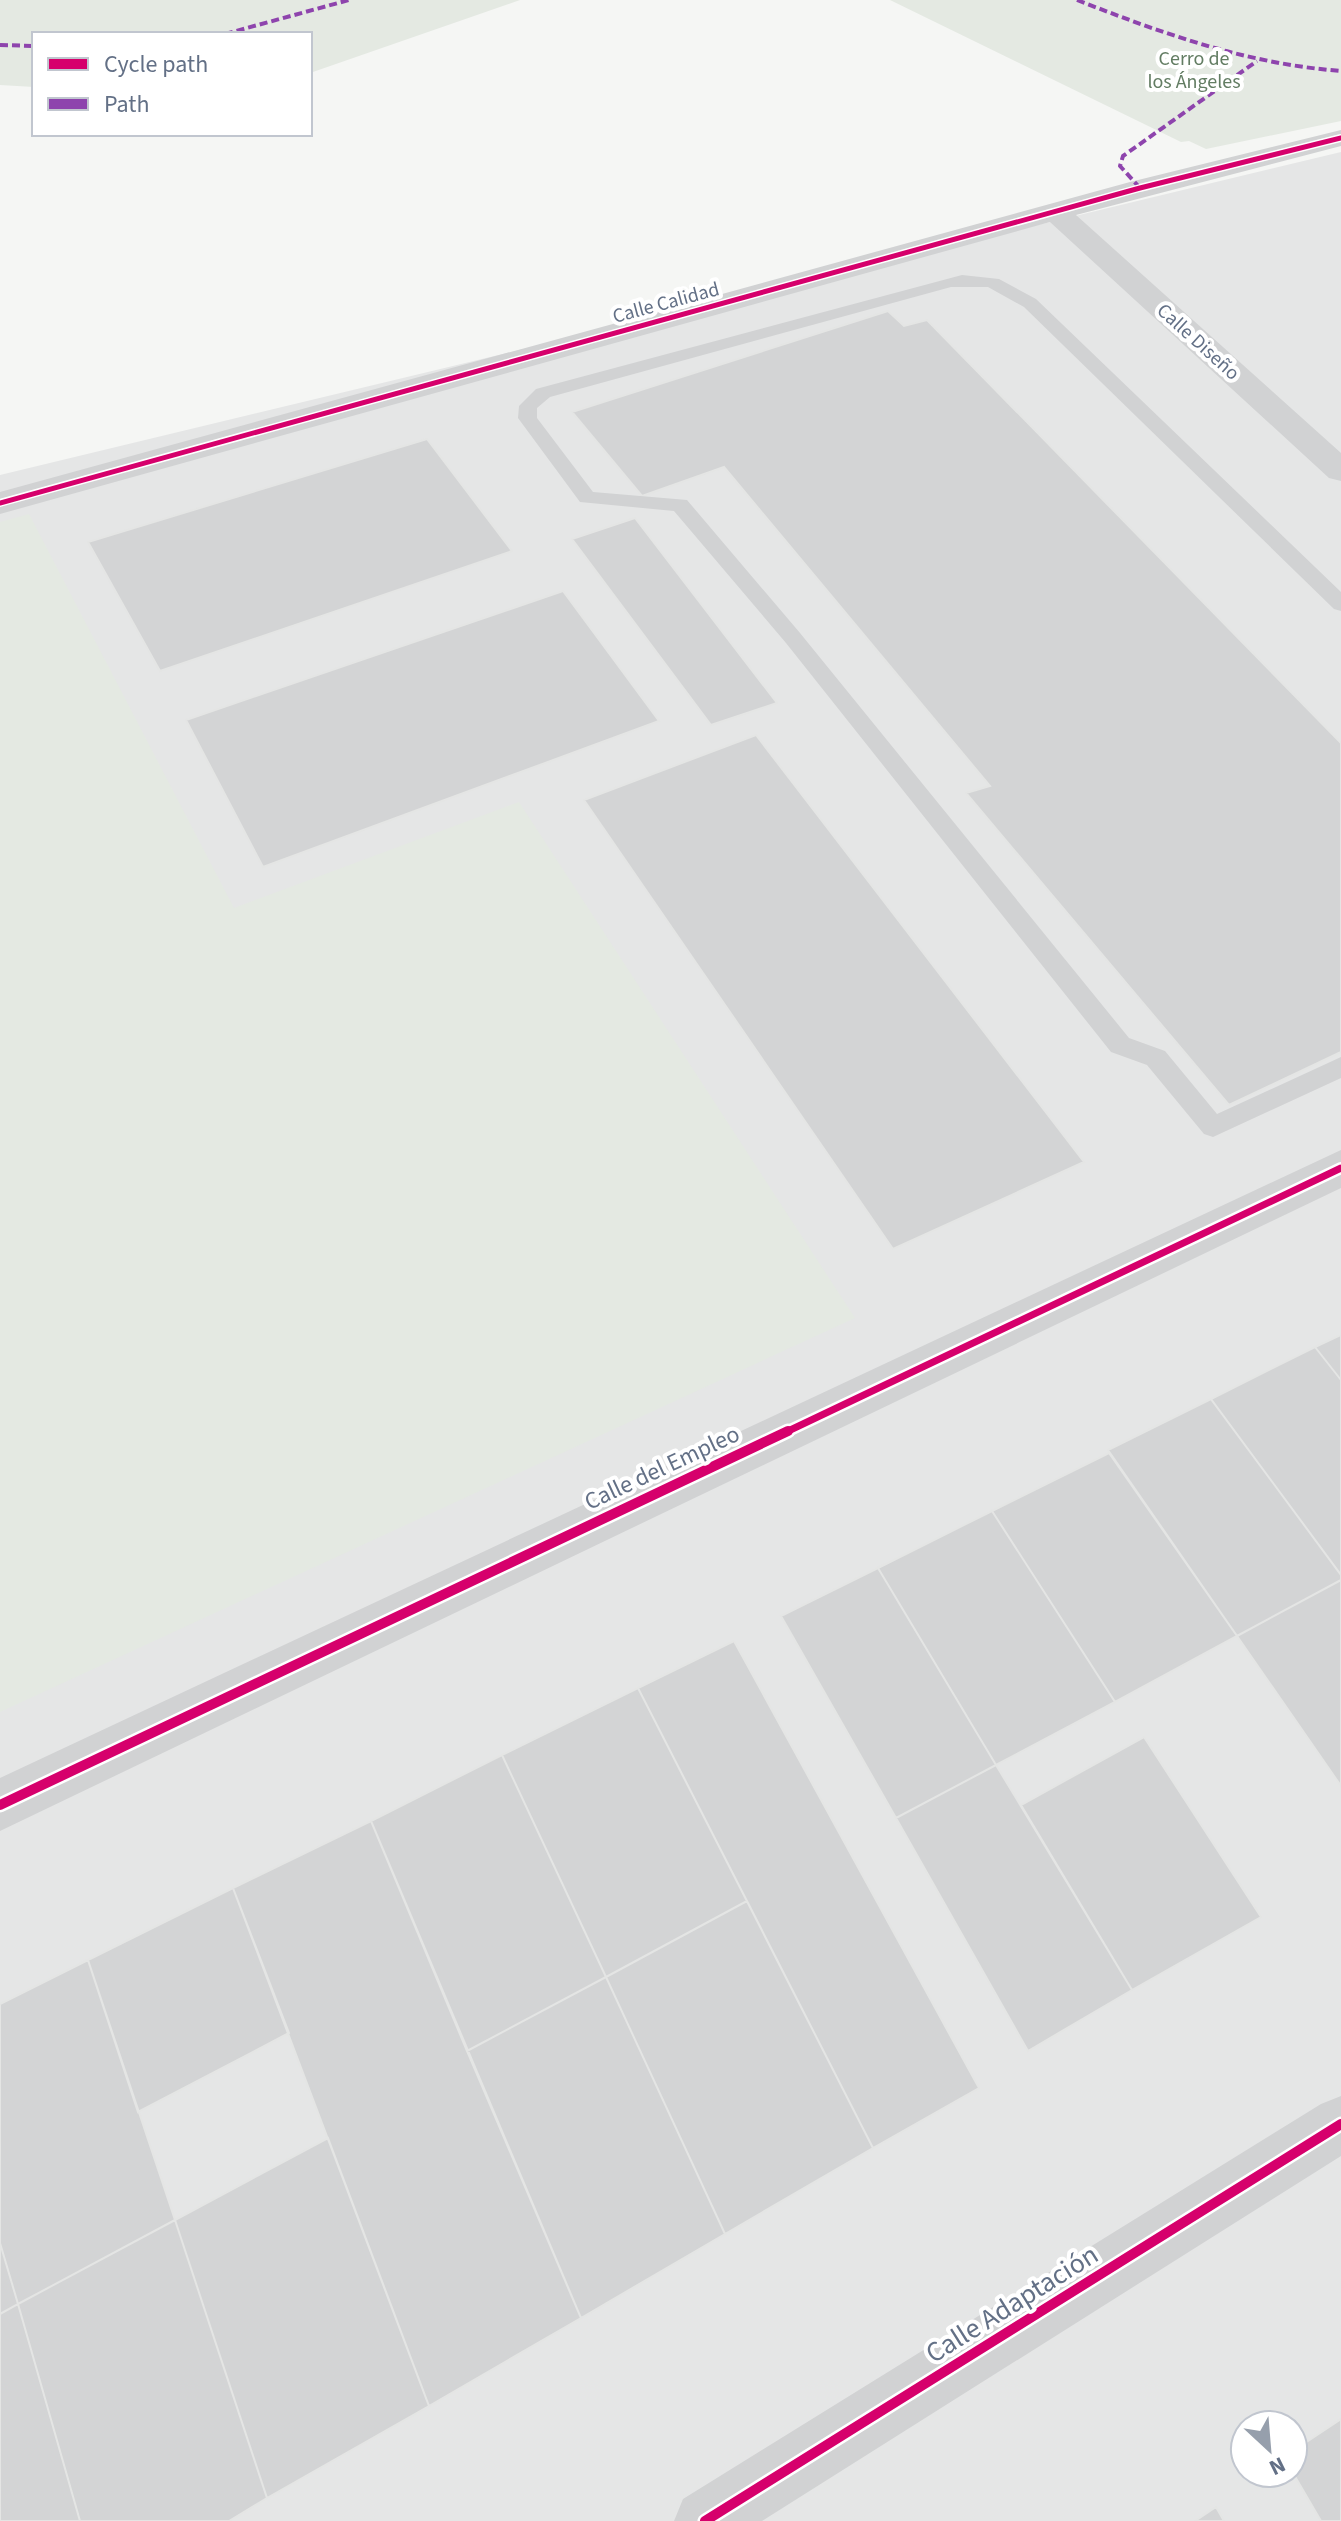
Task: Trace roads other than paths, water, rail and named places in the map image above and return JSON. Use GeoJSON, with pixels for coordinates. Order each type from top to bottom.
{"type":"FeatureCollection","features":[{"type":"Feature","properties":{"kind":"street","name":"Calle Calidad"},"geometry":{"type":"LineString","coordinates":[[0,503],[1140,188],[1341,138]]}},
{"type":"Feature","properties":{"kind":"street","name":"Calle Diseño"},"geometry":{"type":"LineString","coordinates":[[1056,212],[1341,471]]}},
{"type":"Feature","properties":{"kind":"street","name":"Calle del Empleo"},"geometry":{"type":"LineString","coordinates":[[0,1805],[1341,1168]]}},
{"type":"Feature","properties":{"kind":"street","name":"Calle Adaptación"},"geometry":{"type":"LineString","coordinates":[[705,2521],[1341,2124]]}},
{"type":"Feature","properties":{"kind":"lane"},"geometry":{"type":"LineString","coordinates":[[1341,604],[1333,585],[1030,303],[1009,287],[976,278],[950,282],[543,393],[528,406],[527,418],[587,498],[680,505],[793,638],[1120,1045],[1156,1058],[1213,1127],[1341,1067]]}},
{"type":"Feature","properties":{"kind":"park label","name":"Cerro de los Ángeles"},"geometry":{"type":"Point","coordinates":[1194,70]}}]}
